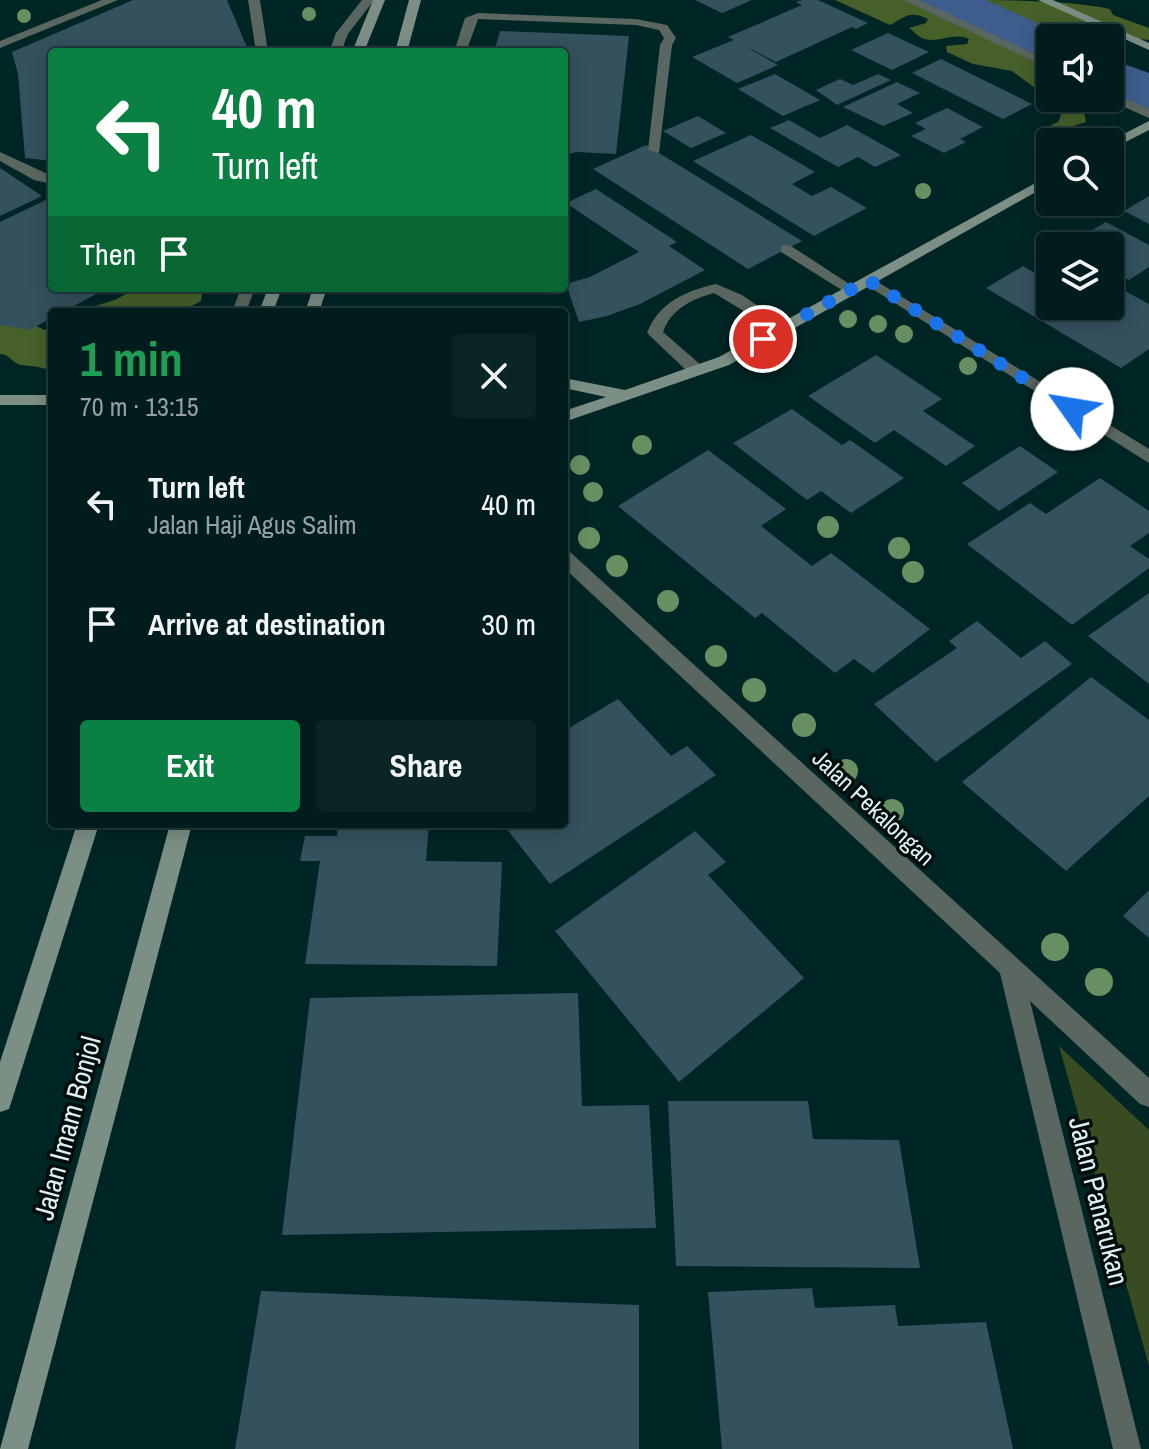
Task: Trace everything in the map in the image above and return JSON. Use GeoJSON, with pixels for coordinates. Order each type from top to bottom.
{"type":"FeatureCollection","features":[{"type":"Feature","properties":{"kind":"street"},"geometry":{"type":"LineString","coordinates":[[0,45],[112,0]]}},
{"type":"Feature","properties":{"kind":"street"},"geometry":{"type":"LineString","coordinates":[[254,0],[261,48]]}},
{"type":"Feature","properties":{"kind":"street"},"geometry":{"type":"LineString","coordinates":[[336,48],[342,33],[368,0]]}},
{"type":"Feature","properties":{"kind":"street"},"geometry":{"type":"LineString","coordinates":[[360,48],[379,0]]}},
{"type":"Feature","properties":{"kind":"street"},"geometry":{"type":"LineString","coordinates":[[402,48],[415,0]]}},
{"type":"Feature","properties":{"kind":"street"},"geometry":{"type":"LineString","coordinates":[[910,0],[1036,58]]}},
{"type":"Feature","properties":{"kind":"street"},"geometry":{"type":"LineString","coordinates":[[1044,0],[1149,47]]}},
{"type":"Feature","properties":{"kind":"street"},"geometry":{"type":"LineString","coordinates":[[461,48],[471,18],[478,16],[636,22],[663,27],[670,38],[666,45],[654,150]]}},
{"type":"Feature","properties":{"kind":"street"},"geometry":{"type":"LineString","coordinates":[[1124,102],[1149,114]]}},
{"type":"Feature","properties":{"kind":"street"},"geometry":{"type":"LineString","coordinates":[[1124,138],[1149,125]]}},
{"type":"Feature","properties":{"kind":"street"},"geometry":{"type":"LineString","coordinates":[[0,156],[48,179]]}},
{"type":"Feature","properties":{"kind":"street"},"geometry":{"type":"LineString","coordinates":[[568,416],[724,361],[1036,187]]}},
{"type":"Feature","properties":{"kind":"street"},"geometry":{"type":"LineString","coordinates":[[786,249],[850,289]]}},
{"type":"Feature","properties":{"kind":"street"},"geometry":{"type":"LineString","coordinates":[[868,280],[1149,457]]}},
{"type":"Feature","properties":{"kind":"street"},"geometry":{"type":"LineString","coordinates":[[696,370],[655,333],[660,317],[689,296],[716,288],[782,328]]}},
{"type":"Feature","properties":{"kind":"street"},"geometry":{"type":"LineString","coordinates":[[568,384],[625,395]]}},
{"type":"Feature","properties":{"kind":"street"},"geometry":{"type":"LineString","coordinates":[[0,400],[48,400]]}},
{"type":"Feature","properties":{"kind":"street","name":"Jalan Pekalongan"},"geometry":{"type":"LineString","coordinates":[[568,561],[1149,1095]]}},
{"type":"Feature","properties":{"kind":"street"},"geometry":{"type":"LineString","coordinates":[[0,1100],[87,828]]}},
{"type":"Feature","properties":{"kind":"street","name":"Jalan Imam Bonjol"},"geometry":{"type":"LineString","coordinates":[[14,1449],[180,828]]}},
{"type":"Feature","properties":{"kind":"street","name":"Jalan Panarukan"},"geometry":{"type":"LineString","coordinates":[[1010,967],[1127,1449]]}},
{"type":"Feature","properties":{"kind":"green space"},"geometry":{"type":"Polygon","coordinates":[[[835,0],[934,0],[977,15],[1011,36],[1036,45],[1036,89],[1012,71],[973,64],[947,52],[946,46],[967,44],[969,39],[926,39],[919,36],[909,28],[926,23],[928,19],[922,16],[904,17],[890,25],[835,0]]]}},
{"type":"Feature","properties":{"kind":"green space"},"geometry":{"type":"Polygon","coordinates":[[[956,0],[1055,2],[1110,9],[1113,15],[1149,28],[1149,40],[1124,37],[1124,24],[1036,24],[1036,34],[977,3],[956,0]]]}},
{"type":"Feature","properties":{"kind":"green space"},"geometry":{"type":"Polygon","coordinates":[[[1062,112],[1084,112],[1086,122],[1066,128],[1045,128],[1058,122],[1062,112]]]}},
{"type":"Feature","properties":{"kind":"green space"},"geometry":{"type":"Polygon","coordinates":[[[129,292],[202,292],[201,301],[188,308],[89,308],[129,292]]]}},
{"type":"Feature","properties":{"kind":"green space"},"geometry":{"type":"Polygon","coordinates":[[[0,320],[28,321],[44,330],[48,328],[48,370],[18,364],[0,354],[0,320]]]}},
{"type":"Feature","properties":{"kind":"green space"},"geometry":{"type":"Polygon","coordinates":[[[1059,1046],[1149,1130],[1149,1366],[1059,1046]]]}},
{"type":"Feature","properties":{"kind":"building"},"geometry":{"type":"Polygon","coordinates":[[[133,0],[227,0],[247,48],[48,48],[48,161],[25,158],[18,74],[12,52],[133,0]]]}},
{"type":"Feature","properties":{"kind":"building"},"geometry":{"type":"Polygon","coordinates":[[[695,0],[752,0],[722,13],[695,0]]]}},
{"type":"Feature","properties":{"kind":"building"},"geometry":{"type":"Polygon","coordinates":[[[818,0],[868,23],[856,29],[852,27],[776,62],[745,46],[778,65],[737,83],[692,57],[734,40],[728,37],[802,5],[796,2],[818,0]]]}},
{"type":"Feature","properties":{"kind":"building"},"geometry":{"type":"Polygon","coordinates":[[[500,31],[629,36],[616,154],[568,154],[568,48],[495,48],[500,31]]]}},
{"type":"Feature","properties":{"kind":"building"},"geometry":{"type":"Polygon","coordinates":[[[888,33],[929,52],[892,70],[851,50],[888,33]]]}},
{"type":"Feature","properties":{"kind":"building"},"geometry":{"type":"Polygon","coordinates":[[[941,59],[1032,104],[1003,119],[912,73],[941,59]]]}},
{"type":"Feature","properties":{"kind":"building"},"geometry":{"type":"Polygon","coordinates":[[[775,74],[820,100],[783,116],[738,89],[775,74]]]}},
{"type":"Feature","properties":{"kind":"building"},"geometry":{"type":"Polygon","coordinates":[[[878,74],[891,80],[837,105],[816,90],[840,79],[853,85],[878,74]]]}},
{"type":"Feature","properties":{"kind":"building"},"geometry":{"type":"Polygon","coordinates":[[[897,82],[920,93],[897,104],[913,113],[883,126],[843,107],[897,82]]]}},
{"type":"Feature","properties":{"kind":"building"},"geometry":{"type":"Polygon","coordinates":[[[947,108],[983,127],[960,139],[966,142],[944,153],[911,136],[926,129],[915,123],[947,108]]]}},
{"type":"Feature","properties":{"kind":"building"},"geometry":{"type":"Polygon","coordinates":[[[698,116],[726,133],[691,148],[663,131],[698,116]]]}},
{"type":"Feature","properties":{"kind":"building"},"geometry":{"type":"Polygon","coordinates":[[[789,120],[820,138],[847,125],[901,155],[875,167],[858,157],[838,167],[770,128],[789,120]]]}},
{"type":"Feature","properties":{"kind":"building"},"geometry":{"type":"Polygon","coordinates":[[[751,135],[815,172],[792,184],[812,196],[831,187],[867,208],[814,236],[693,161],[751,135]]]}},
{"type":"Feature","properties":{"kind":"building"},"geometry":{"type":"Polygon","coordinates":[[[646,145],[802,241],[748,269],[593,169],[646,145]]]}},
{"type":"Feature","properties":{"kind":"building"},"geometry":{"type":"Polygon","coordinates":[[[0,168],[42,196],[0,216],[0,168]]]}},
{"type":"Feature","properties":{"kind":"building"},"geometry":{"type":"Polygon","coordinates":[[[596,189],[677,242],[669,246],[705,270],[640,304],[579,322],[568,283],[590,277],[639,252],[568,202],[596,189]]]}},
{"type":"Feature","properties":{"kind":"building"},"geometry":{"type":"Polygon","coordinates":[[[1149,196],[1149,224],[1124,211],[1149,196]]]}},
{"type":"Feature","properties":{"kind":"building"},"geometry":{"type":"Polygon","coordinates":[[[48,200],[48,292],[100,292],[70,308],[48,308],[48,320],[29,330],[0,325],[0,222],[48,200]]]}},
{"type":"Feature","properties":{"kind":"building"},"geometry":{"type":"Polygon","coordinates":[[[1106,222],[1149,245],[1149,267],[1129,280],[1124,277],[1124,232],[1089,232],[1106,222]]]}},
{"type":"Feature","properties":{"kind":"building"},"geometry":{"type":"Polygon","coordinates":[[[1023,266],[1036,274],[1036,318],[986,288],[1023,266]]]}},
{"type":"Feature","properties":{"kind":"building"},"geometry":{"type":"Polygon","coordinates":[[[1124,291],[1149,304],[1149,349],[1121,368],[1040,320],[1124,320],[1124,291]]]}},
{"type":"Feature","properties":{"kind":"building"},"geometry":{"type":"Polygon","coordinates":[[[876,355],[942,399],[923,411],[975,446],[946,466],[894,430],[875,443],[808,396],[876,355]]]}},
{"type":"Feature","properties":{"kind":"building"},"geometry":{"type":"Polygon","coordinates":[[[792,409],[842,445],[850,440],[904,478],[851,513],[821,491],[807,500],[733,443],[792,409]]]}},
{"type":"Feature","properties":{"kind":"building"},"geometry":{"type":"Polygon","coordinates":[[[1020,446],[1058,472],[999,511],[962,483],[1020,446]]]}},
{"type":"Feature","properties":{"kind":"building"},"geometry":{"type":"Polygon","coordinates":[[[708,450],[786,509],[761,526],[812,566],[831,553],[930,629],[873,673],[854,659],[835,673],[762,613],[755,618],[618,506],[708,450]]]}},
{"type":"Feature","properties":{"kind":"building"},"geometry":{"type":"Polygon","coordinates":[[[1100,478],[1149,511],[1149,533],[1130,546],[1149,559],[1149,568],[1072,625],[967,544],[1030,503],[1046,514],[1100,478]]]}},
{"type":"Feature","properties":{"kind":"building"},"geometry":{"type":"Polygon","coordinates":[[[1149,593],[1149,684],[1088,636],[1149,593]]]}},
{"type":"Feature","properties":{"kind":"building"},"geometry":{"type":"Polygon","coordinates":[[[977,621],[1021,658],[1045,641],[1072,664],[936,762],[874,704],[957,648],[949,641],[977,621]]]}},
{"type":"Feature","properties":{"kind":"building"},"geometry":{"type":"Polygon","coordinates":[[[1091,677],[1149,720],[1149,796],[1066,871],[962,782],[1091,677]]]}},
{"type":"Feature","properties":{"kind":"building"},"geometry":{"type":"Polygon","coordinates":[[[618,699],[671,756],[687,746],[716,775],[550,884],[506,828],[568,828],[569,728],[618,699]]]}},
{"type":"Feature","properties":{"kind":"building"},"geometry":{"type":"Polygon","coordinates":[[[338,828],[429,828],[426,861],[502,862],[497,966],[305,964],[320,861],[300,861],[305,836],[337,836],[338,828]]]}},
{"type":"Feature","properties":{"kind":"building"},"geometry":{"type":"Polygon","coordinates":[[[695,831],[726,862],[708,875],[804,978],[679,1082],[555,931],[695,831]]]}},
{"type":"Feature","properties":{"kind":"building"},"geometry":{"type":"Polygon","coordinates":[[[1149,890],[1149,938],[1123,916],[1149,890]]]}},
{"type":"Feature","properties":{"kind":"building"},"geometry":{"type":"Polygon","coordinates":[[[578,993],[582,1106],[649,1105],[656,1228],[282,1235],[310,998],[578,993]]]}},
{"type":"Feature","properties":{"kind":"building"},"geometry":{"type":"Polygon","coordinates":[[[668,1101],[808,1101],[813,1139],[899,1140],[920,1268],[676,1266],[668,1101]]]}},
{"type":"Feature","properties":{"kind":"building"},"geometry":{"type":"Polygon","coordinates":[[[812,1288],[815,1308],[895,1305],[898,1326],[986,1322],[1013,1449],[722,1449],[708,1292],[812,1288]]]}},
{"type":"Feature","properties":{"kind":"building"},"geometry":{"type":"Polygon","coordinates":[[[261,1291],[639,1305],[639,1449],[235,1449],[261,1291]]]}},
{"type":"Feature","properties":{"kind":"waterway"},"geometry":{"type":"LineString","coordinates":[[944,0],[1036,42]]}},
{"type":"Feature","properties":{"kind":"waterway"},"geometry":{"type":"LineString","coordinates":[[1124,82],[1149,94]]}},
{"type":"Feature","properties":{"kind":"route"},"geometry":{"type":"LineString","coordinates":[[763,339],[868,280],[1072,409]]}}]}
